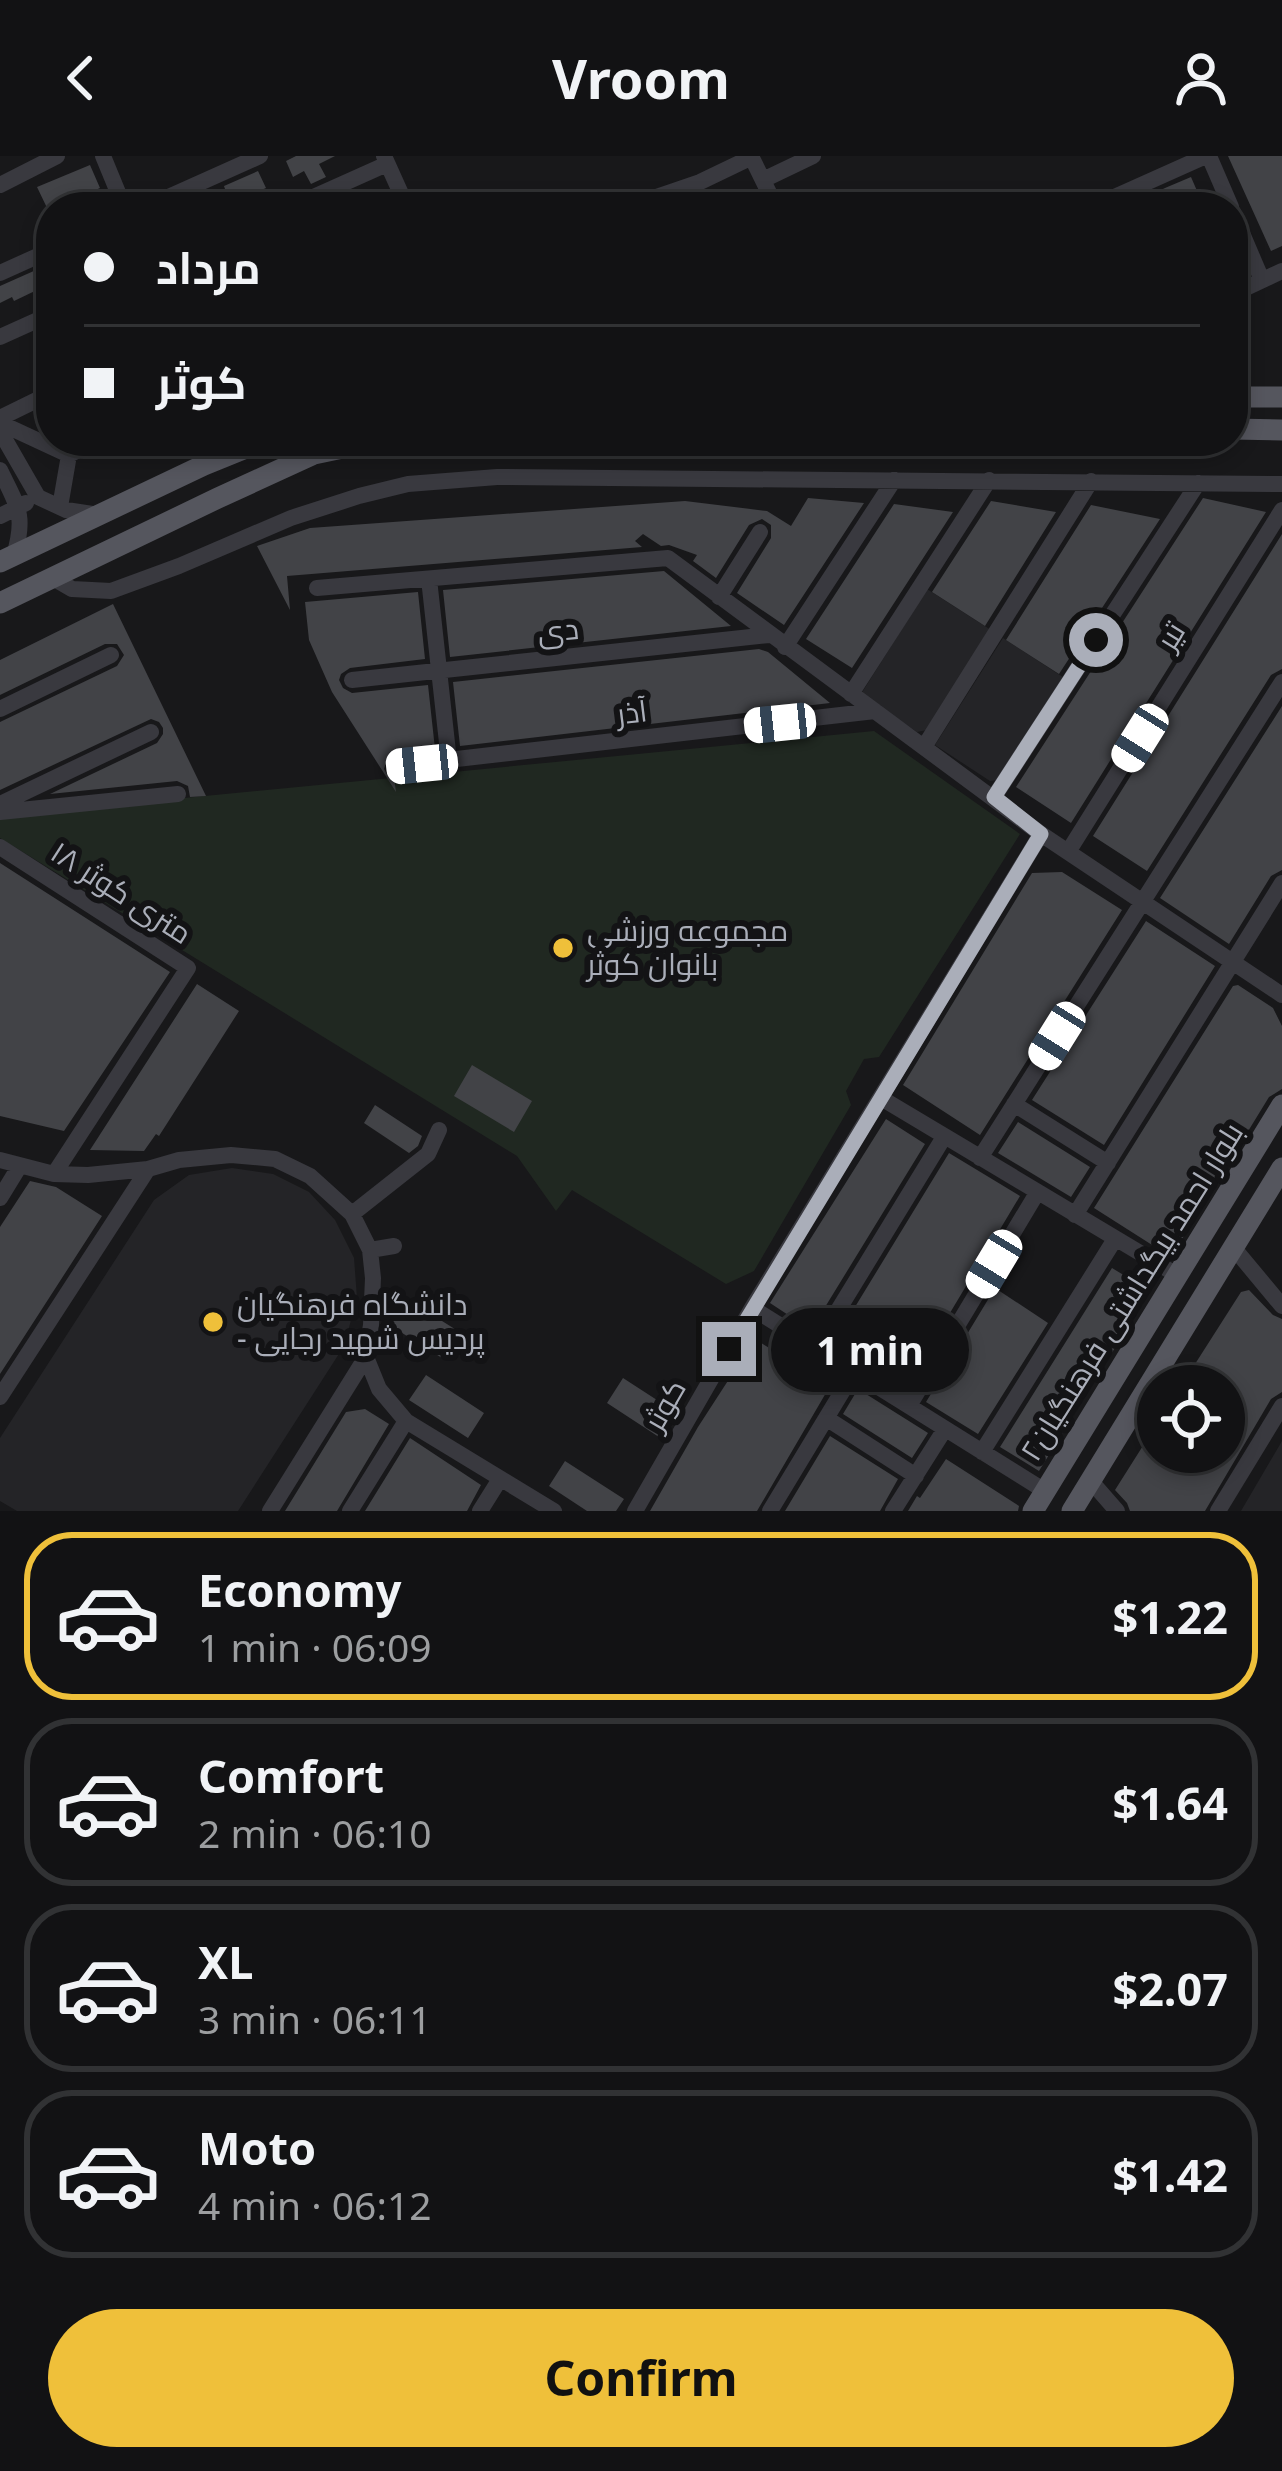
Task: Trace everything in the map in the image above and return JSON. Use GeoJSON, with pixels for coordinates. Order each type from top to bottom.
{"type":"FeatureCollection","features":[{"type":"Feature","properties":{"kind":"main road"},"geometry":{"type":"LineString","coordinates":[[1248,397],[1282,398]]}},
{"type":"Feature","properties":{"kind":"main road"},"geometry":{"type":"LineString","coordinates":[[1248,429],[1282,430]]}},
{"type":"Feature","properties":{"kind":"main road"},"geometry":{"type":"LineString","coordinates":[[7,559],[226,456]]}},
{"type":"Feature","properties":{"kind":"main road"},"geometry":{"type":"LineString","coordinates":[[0,603],[310,456]]}},
{"type":"Feature","properties":{"kind":"main road"},"geometry":{"type":"LineString","coordinates":[[204,465],[218,498]]}},
{"type":"Feature","properties":{"kind":"main road","name":"بلوار احمد بیگداشتی فرهنگیان۲"},"geometry":{"type":"LineString","coordinates":[[1039,1501],[1282,1105]]}},
{"type":"Feature","properties":{"kind":"main road","name":"بلوار احمد بیگداشتی فرهنگیان۲"},"geometry":{"type":"LineString","coordinates":[[1072,1511],[1282,1168]]}},
{"type":"Feature","properties":{"kind":"street"},"geometry":{"type":"LineString","coordinates":[[0,185],[57,156]]}},
{"type":"Feature","properties":{"kind":"street"},"geometry":{"type":"LineString","coordinates":[[103,156],[118,192]]}},
{"type":"Feature","properties":{"kind":"street"},"geometry":{"type":"LineString","coordinates":[[1126,192],[1208,156],[1224,192]]}},
{"type":"Feature","properties":{"kind":"street"},"geometry":{"type":"LineString","coordinates":[[671,192],[752,157],[769,192]]}},
{"type":"Feature","properties":{"kind":"street"},"geometry":{"type":"LineString","coordinates":[[178,192],[249,158]]}},
{"type":"Feature","properties":{"kind":"street"},"geometry":{"type":"LineString","coordinates":[[763,180],[804,158]]}},
{"type":"Feature","properties":{"kind":"street"},"geometry":{"type":"LineString","coordinates":[[321,192],[385,160],[400,192]]}},
{"type":"Feature","properties":{"kind":"street"},"geometry":{"type":"LineString","coordinates":[[1248,247],[1262,280]]}},
{"type":"Feature","properties":{"kind":"street"},"geometry":{"type":"LineString","coordinates":[[0,273],[36,259]]}},
{"type":"Feature","properties":{"kind":"street"},"geometry":{"type":"LineString","coordinates":[[1248,287],[1282,272]]}},
{"type":"Feature","properties":{"kind":"street"},"geometry":{"type":"LineString","coordinates":[[0,337],[36,321]]}},
{"type":"Feature","properties":{"kind":"street"},"geometry":{"type":"LineString","coordinates":[[0,424],[36,402]]}},
{"type":"Feature","properties":{"kind":"street"},"geometry":{"type":"LineString","coordinates":[[0,424],[36,440]]}},
{"type":"Feature","properties":{"kind":"street"},"geometry":{"type":"LineString","coordinates":[[0,424],[38,497],[100,515]]}},
{"type":"Feature","properties":{"kind":"street"},"geometry":{"type":"LineString","coordinates":[[60,507],[68,456]]}},
{"type":"Feature","properties":{"kind":"street"},"geometry":{"type":"LineString","coordinates":[[0,470],[18,507],[21,529],[7,559]]}},
{"type":"Feature","properties":{"kind":"street"},"geometry":{"type":"LineString","coordinates":[[53,578],[72,589],[112,591],[291,518],[408,484],[497,477],[1282,484]]}},
{"type":"Feature","properties":{"kind":"street"},"geometry":{"type":"LineString","coordinates":[[785,647],[894,480]]}},
{"type":"Feature","properties":{"kind":"street"},"geometry":{"type":"LineString","coordinates":[[851,694],[989,480]]}},
{"type":"Feature","properties":{"kind":"street"},"geometry":{"type":"LineString","coordinates":[[924,747],[1091,482]]}},
{"type":"Feature","properties":{"kind":"street"},"geometry":{"type":"LineString","coordinates":[[994,797],[1198,483]]}},
{"type":"Feature","properties":{"kind":"street"},"geometry":{"type":"LineString","coordinates":[[0,516],[38,497]]}},
{"type":"Feature","properties":{"kind":"street","name":"تیر"},"geometry":{"type":"LineString","coordinates":[[1068,852],[1282,510]]}},
{"type":"Feature","properties":{"kind":"street"},"geometry":{"type":"LineString","coordinates":[[719,597],[760,532]]}},
{"type":"Feature","properties":{"kind":"street"},"geometry":{"type":"LineString","coordinates":[[317,588],[668,558],[1041,834],[1282,994]]}},
{"type":"Feature","properties":{"kind":"street"},"geometry":{"type":"LineString","coordinates":[[429,579],[449,761]]}},
{"type":"Feature","properties":{"kind":"street","name":"دی"},"geometry":{"type":"LineString","coordinates":[[352,680],[770,635]]}},
{"type":"Feature","properties":{"kind":"street"},"geometry":{"type":"LineString","coordinates":[[0,709],[111,655]]}},
{"type":"Feature","properties":{"kind":"street"},"geometry":{"type":"LineString","coordinates":[[980,1159],[1282,682]]}},
{"type":"Feature","properties":{"kind":"street","name":"آذر"},"geometry":{"type":"LineString","coordinates":[[396,766],[875,712]]}},
{"type":"Feature","properties":{"kind":"street"},"geometry":{"type":"LineString","coordinates":[[0,808],[151,732]]}},
{"type":"Feature","properties":{"kind":"street"},"geometry":{"type":"LineString","coordinates":[[0,808],[178,794]]}},
{"type":"Feature","properties":{"kind":"street","name":"کوثر"},"geometry":{"type":"LineString","coordinates":[[635,1511],[1041,834]]}},
{"type":"Feature","properties":{"kind":"street","name":"۱۸ متری کوثر"},"geometry":{"type":"LineString","coordinates":[[0,847],[188,968],[53,1174]]}},
{"type":"Feature","properties":{"kind":"street"},"geometry":{"type":"LineString","coordinates":[[1075,1215],[1282,883]]}},
{"type":"Feature","properties":{"kind":"street"},"geometry":{"type":"LineString","coordinates":[[881,1098],[1177,1275]]}},
{"type":"Feature","properties":{"kind":"street"},"geometry":{"type":"LineString","coordinates":[[1014,1104],[1108,1162]]}},
{"type":"Feature","properties":{"kind":"street"},"geometry":{"type":"LineString","coordinates":[[352,1214],[428,1154],[439,1130]]}},
{"type":"Feature","properties":{"kind":"street"},"geometry":{"type":"LineString","coordinates":[[815,1348],[944,1136]]}},
{"type":"Feature","properties":{"kind":"street"},"geometry":{"type":"LineString","coordinates":[[0,1160],[53,1174],[88,1175],[231,1155],[274,1159],[310,1176],[352,1214],[370,1250],[373,1278],[366,1357],[270,1511]]}},
{"type":"Feature","properties":{"kind":"street"},"geometry":{"type":"LineString","coordinates":[[0,1198],[19,1167]]}},
{"type":"Feature","properties":{"kind":"street"},"geometry":{"type":"LineString","coordinates":[[0,1397],[148,1168]]}},
{"type":"Feature","properties":{"kind":"street"},"geometry":{"type":"LineString","coordinates":[[909,1406],[1037,1193]]}},
{"type":"Feature","properties":{"kind":"street"},"geometry":{"type":"LineString","coordinates":[[982,1452],[1114,1238]]}},
{"type":"Feature","properties":{"kind":"street"},"geometry":{"type":"LineString","coordinates":[[370,1250],[394,1246]]}},
{"type":"Feature","properties":{"kind":"street"},"geometry":{"type":"LineString","coordinates":[[1233,1247],[1282,1306]]}},
{"type":"Feature","properties":{"kind":"street"},"geometry":{"type":"LineString","coordinates":[[752,1309],[982,1452],[1039,1501]]}},
{"type":"Feature","properties":{"kind":"street"},"geometry":{"type":"LineString","coordinates":[[366,1357],[379,1389],[406,1421],[554,1511]]}},
{"type":"Feature","properties":{"kind":"street"},"geometry":{"type":"LineString","coordinates":[[770,1511],[854,1372]]}},
{"type":"Feature","properties":{"kind":"street"},"geometry":{"type":"LineString","coordinates":[[1218,1511],[1282,1406]]}},
{"type":"Feature","properties":{"kind":"street"},"geometry":{"type":"LineString","coordinates":[[826,1418],[916,1476]]}},
{"type":"Feature","properties":{"kind":"street"},"geometry":{"type":"LineString","coordinates":[[350,1511],[406,1421]]}},
{"type":"Feature","properties":{"kind":"street"},"geometry":{"type":"LineString","coordinates":[[893,1511],[945,1429]]}},
{"type":"Feature","properties":{"kind":"street"},"geometry":{"type":"LineString","coordinates":[[480,1511],[500,1478]]}},
{"type":"Feature","properties":{"kind":"street"},"geometry":{"type":"LineString","coordinates":[[1090,1480],[1117,1511]]}},
{"type":"Feature","properties":{"kind":"shaded area"},"geometry":{"type":"Polygon","coordinates":[[[927,589],[991,630],[927,730],[917,732],[861,694],[927,589]]]}},
{"type":"Feature","properties":{"kind":"shaded area"},"geometry":{"type":"Polygon","coordinates":[[[1003,638],[1066,679],[1000,780],[990,781],[935,745],[1003,638]]]}},
{"type":"Feature","properties":{"kind":"shaded area","name":"مجموعه ورزشی بانوان کوثر"},"geometry":{"type":"Polygon","coordinates":[[[874,731],[1020,834],[879,1057],[864,1059],[846,1091],[851,1105],[754,1271],[726,1284],[572,1190],[556,1211],[517,1156],[0,838],[0,816],[874,731]]]}},
{"type":"Feature","properties":{"kind":"shaded area","name":"دانشگاه فرهنگیان - پردیس شهید رجایی"},"geometry":{"type":"Polygon","coordinates":[[[232,1168],[273,1174],[309,1192],[335,1220],[354,1258],[357,1298],[344,1346],[238,1511],[17,1511],[0,1501],[0,1438],[154,1200],[189,1175],[232,1168]]]}},
{"type":"Feature","properties":{"kind":"shaded area"},"geometry":{"type":"Polygon","coordinates":[[[1282,1441],[1282,1511],[1241,1511],[1282,1441]]]}},
{"type":"Feature","properties":{"kind":"building"},"geometry":{"type":"Polygon","coordinates":[[[296,156],[335,156],[319,164],[326,177],[311,184],[304,171],[293,177],[286,161],[296,156]]]}},
{"type":"Feature","properties":{"kind":"building"},"geometry":{"type":"Polygon","coordinates":[[[1228,156],[1282,156],[1282,246],[1271,251],[1228,156]]]}},
{"type":"Feature","properties":{"kind":"building"},"geometry":{"type":"Polygon","coordinates":[[[90,165],[100,188],[39,192],[37,187],[90,165]]]}},
{"type":"Feature","properties":{"kind":"building"},"geometry":{"type":"Polygon","coordinates":[[[258,171],[266,188],[226,192],[224,186],[258,171]]]}},
{"type":"Feature","properties":{"kind":"building"},"geometry":{"type":"Polygon","coordinates":[[[1191,177],[1198,192],[1157,192],[1191,177]]]}},
{"type":"Feature","properties":{"kind":"building"},"geometry":{"type":"Polygon","coordinates":[[[36,270],[36,290],[14,301],[12,297],[0,303],[0,286],[36,270]]]}},
{"type":"Feature","properties":{"kind":"building"},"geometry":{"type":"Polygon","coordinates":[[[808,498],[864,503],[784,625],[737,593],[771,538],[771,525],[762,519],[749,525],[716,578],[693,561],[697,555],[661,546],[643,534],[635,541],[642,547],[287,576],[290,610],[257,546],[310,528],[685,501],[767,511],[791,526],[808,498]]]}},
{"type":"Feature","properties":{"kind":"building"},"geometry":{"type":"Polygon","coordinates":[[[1203,498],[1266,512],[1071,823],[1016,787],[1203,498]]]}},
{"type":"Feature","properties":{"kind":"building"},"geometry":{"type":"Polygon","coordinates":[[[991,501],[1056,512],[985,626],[932,592],[991,501]]]}},
{"type":"Feature","properties":{"kind":"building"},"geometry":{"type":"Polygon","coordinates":[[[894,504],[953,512],[852,668],[806,639],[894,504]]]}},
{"type":"Feature","properties":{"kind":"building"},"geometry":{"type":"Polygon","coordinates":[[[1091,505],[1160,519],[1059,674],[1006,640],[1091,505]]]}},
{"type":"Feature","properties":{"kind":"building"},"geometry":{"type":"Polygon","coordinates":[[[1282,534],[1282,669],[1271,675],[1147,871],[1093,836],[1282,534]]]}},
{"type":"Feature","properties":{"kind":"building"},"geometry":{"type":"Polygon","coordinates":[[[664,571],[731,626],[450,657],[443,590],[664,571]]]}},
{"type":"Feature","properties":{"kind":"building"},"geometry":{"type":"Polygon","coordinates":[[[418,592],[425,659],[350,668],[339,680],[352,693],[428,685],[435,749],[388,757],[384,769],[394,778],[396,792],[332,692],[309,640],[305,602],[418,592]]]}},
{"type":"Feature","properties":{"kind":"building"},"geometry":{"type":"Polygon","coordinates":[[[113,604],[206,796],[190,797],[188,786],[177,781],[50,794],[157,743],[163,728],[151,719],[0,790],[0,722],[117,666],[124,655],[117,644],[105,644],[0,695],[0,660],[113,604]]]}},
{"type":"Feature","properties":{"kind":"building"},"geometry":{"type":"Polygon","coordinates":[[[759,649],[830,703],[460,746],[453,682],[759,649]]]}},
{"type":"Feature","properties":{"kind":"building"},"geometry":{"type":"Polygon","coordinates":[[[1282,706],[1282,870],[1271,876],[1229,944],[1160,898],[1282,706]]]}},
{"type":"Feature","properties":{"kind":"building"},"geometry":{"type":"Polygon","coordinates":[[[0,863],[170,972],[64,1131],[0,1116],[0,863]]]}},
{"type":"Feature","properties":{"kind":"building"},"geometry":{"type":"Polygon","coordinates":[[[1062,872],[1122,910],[980,1135],[903,1085],[1032,873],[1062,872]]]}},
{"type":"Feature","properties":{"kind":"building"},"geometry":{"type":"Polygon","coordinates":[[[1146,921],[1215,966],[1104,1145],[1032,1100],[1146,921]]]}},
{"type":"Feature","properties":{"kind":"building"},"geometry":{"type":"Polygon","coordinates":[[[197,984],[239,1011],[159,1136],[144,1151],[90,1150],[197,984]]]}},
{"type":"Feature","properties":{"kind":"building"},"geometry":{"type":"Polygon","coordinates":[[[1233,986],[1273,1008],[1282,1026],[1282,1089],[1269,1097],[1171,1257],[1094,1208],[1233,986]]]}},
{"type":"Feature","properties":{"kind":"building"},"geometry":{"type":"Polygon","coordinates":[[[472,1065],[532,1101],[514,1132],[454,1096],[472,1065]]]}},
{"type":"Feature","properties":{"kind":"building"},"geometry":{"type":"Polygon","coordinates":[[[375,1105],[422,1136],[418,1146],[409,1153],[364,1123],[375,1105]]]}},
{"type":"Feature","properties":{"kind":"building"},"geometry":{"type":"Polygon","coordinates":[[[886,1119],[925,1144],[811,1330],[770,1303],[886,1119]]]}},
{"type":"Feature","properties":{"kind":"building"},"geometry":{"type":"Polygon","coordinates":[[[1018,1122],[1090,1167],[1071,1197],[998,1153],[1018,1122]]]}},
{"type":"Feature","properties":{"kind":"building"},"geometry":{"type":"Polygon","coordinates":[[[949,1153],[1020,1196],[905,1388],[833,1343],[949,1153]]]}},
{"type":"Feature","properties":{"kind":"building"},"geometry":{"type":"Polygon","coordinates":[[[30,1181],[56,1187],[102,1216],[0,1374],[0,1227],[30,1181]]]}},
{"type":"Feature","properties":{"kind":"building"},"geometry":{"type":"Polygon","coordinates":[[[1112,1268],[1150,1291],[1039,1471],[1000,1447],[1112,1268]]]}},
{"type":"Feature","properties":{"kind":"building"},"geometry":{"type":"Polygon","coordinates":[[[995,1288],[1048,1323],[978,1434],[926,1402],[995,1288]]]}},
{"type":"Feature","properties":{"kind":"building"},"geometry":{"type":"Polygon","coordinates":[[[1249,1290],[1282,1319],[1282,1392],[1271,1399],[1245,1443],[1245,1365],[1194,1365],[1241,1292],[1249,1290]]]}},
{"type":"Feature","properties":{"kind":"building"},"geometry":{"type":"Polygon","coordinates":[[[399,1294],[458,1331],[442,1358],[391,1326],[399,1294]]]}},
{"type":"Feature","properties":{"kind":"building"},"geometry":{"type":"Polygon","coordinates":[[[755,1339],[830,1386],[757,1511],[650,1511],[698,1427],[755,1339]]]}},
{"type":"Feature","properties":{"kind":"building"},"geometry":{"type":"Polygon","coordinates":[[[426,1375],[484,1413],[468,1438],[409,1400],[426,1375]]]}},
{"type":"Feature","properties":{"kind":"building"},"geometry":{"type":"Polygon","coordinates":[[[623,1378],[677,1413],[662,1439],[607,1403],[623,1378]]]}},
{"type":"Feature","properties":{"kind":"building"},"geometry":{"type":"Polygon","coordinates":[[[858,1389],[928,1433],[912,1458],[843,1414],[858,1389]]]}},
{"type":"Feature","properties":{"kind":"building"},"geometry":{"type":"Polygon","coordinates":[[[365,1409],[389,1424],[337,1511],[285,1511],[346,1412],[365,1409]]]}},
{"type":"Feature","properties":{"kind":"building"},"geometry":{"type":"Polygon","coordinates":[[[830,1436],[898,1479],[880,1511],[785,1511],[830,1436]]]}},
{"type":"Feature","properties":{"kind":"building"},"geometry":{"type":"Polygon","coordinates":[[[410,1438],[481,1485],[467,1511],[365,1511],[410,1438]]]}},
{"type":"Feature","properties":{"kind":"building"},"geometry":{"type":"Polygon","coordinates":[[[1137,1455],[1137,1473],[1227,1473],[1205,1511],[1130,1511],[1115,1490],[1137,1455]]]}},
{"type":"Feature","properties":{"kind":"building"},"geometry":{"type":"Polygon","coordinates":[[[946,1459],[1019,1506],[1018,1511],[908,1511],[946,1459]]]}},
{"type":"Feature","properties":{"kind":"building"},"geometry":{"type":"Polygon","coordinates":[[[565,1461],[624,1499],[616,1511],[587,1511],[549,1486],[565,1461]]]}},
{"type":"Feature","properties":{"kind":"place","name":"مجموعه ورزشی بانوان کوثر"},"geometry":{"type":"Point","coordinates":[563,948]}},
{"type":"Feature","properties":{"kind":"place","name":"دانشگاه فرهنگیان - پردیس شهید رجایی"},"geometry":{"type":"Point","coordinates":[213,1322]}},
{"type":"Feature","properties":{"kind":"route"},"geometry":{"type":"LineString","coordinates":[[729,1349],[1041,834],[994,797],[1096,640]]}}]}
